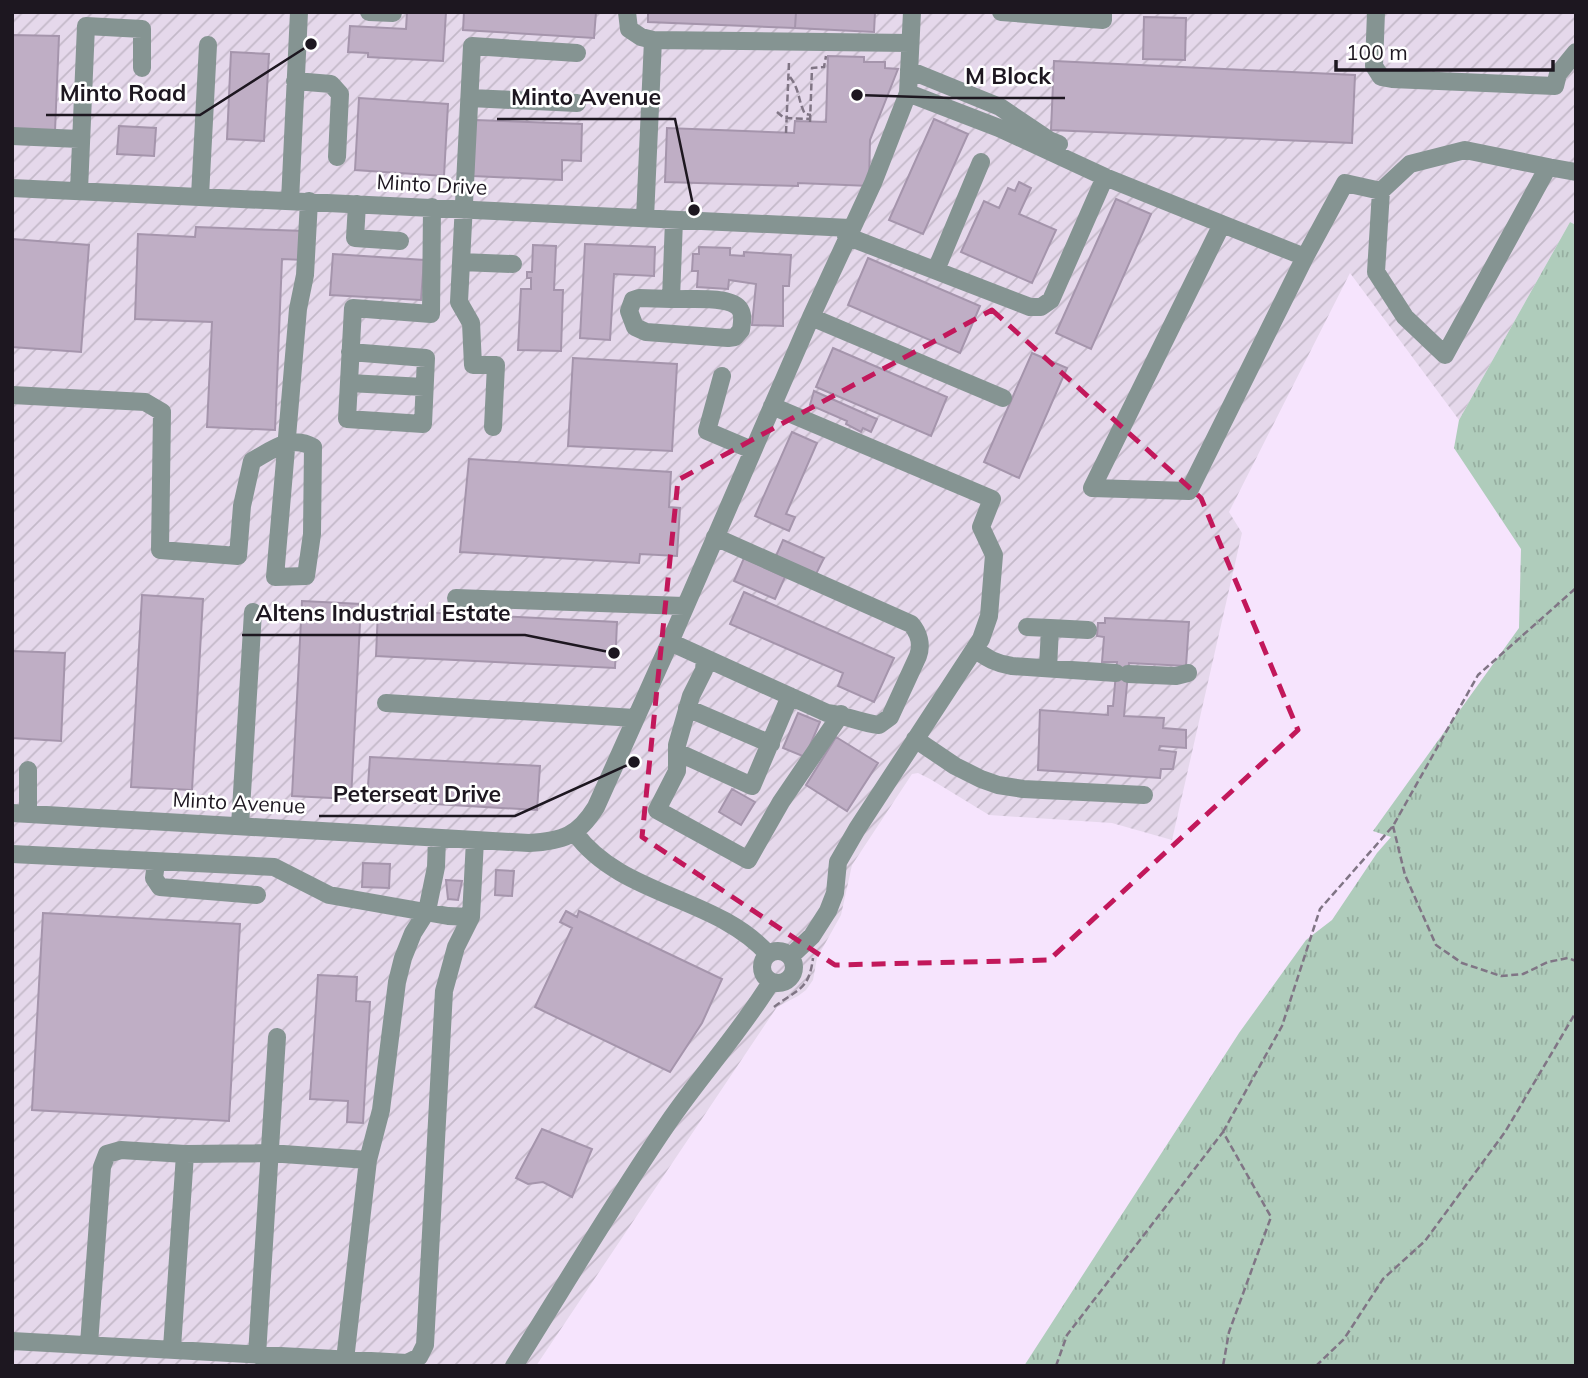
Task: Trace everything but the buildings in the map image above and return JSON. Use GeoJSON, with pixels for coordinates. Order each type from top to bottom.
{"type":"FeatureCollection","features":[{"type":"Feature","properties":{"kind":"street"},"geometry":{"type":"LineString","coordinates":[[290,201],[299,12]]}},
{"type":"Feature","properties":{"kind":"street"},"geometry":{"type":"LineString","coordinates":[[369,12],[393,13]]}},
{"type":"Feature","properties":{"kind":"street"},"geometry":{"type":"LineString","coordinates":[[627,12],[629,29],[641,37],[653,40],[910,43]]}},
{"type":"Feature","properties":{"kind":"street"},"geometry":{"type":"LineString","coordinates":[[768,954],[740,928],[608,865],[587,849],[575,833],[585,825],[596,807],[848,232],[873,183],[908,93],[912,12]]}},
{"type":"Feature","properties":{"kind":"street"},"geometry":{"type":"LineString","coordinates":[[1001,12],[1102,20],[1103,12]]}},
{"type":"Feature","properties":{"kind":"street"},"geometry":{"type":"LineString","coordinates":[[1376,12],[1374,66],[1381,77],[1555,86],[1558,74],[1576,52]]}},
{"type":"Feature","properties":{"kind":"street"},"geometry":{"type":"LineString","coordinates":[[79,190],[79,139],[86,26],[142,29],[142,68]]}},
{"type":"Feature","properties":{"kind":"street"},"geometry":{"type":"LineString","coordinates":[[645,218],[653,40]]}},
{"type":"Feature","properties":{"kind":"street"},"geometry":{"type":"LineString","coordinates":[[200,196],[208,45]]}},
{"type":"Feature","properties":{"kind":"street"},"geometry":{"type":"LineString","coordinates":[[493,427],[496,365],[473,365],[471,323],[459,302],[472,46],[576,53]]}},
{"type":"Feature","properties":{"kind":"street"},"geometry":{"type":"LineString","coordinates":[[909,70],[1000,107],[1049,140],[1307,253]]}},
{"type":"Feature","properties":{"kind":"street"},"geometry":{"type":"LineString","coordinates":[[295,81],[331,84],[340,94],[337,157]]}},
{"type":"Feature","properties":{"kind":"street"},"geometry":{"type":"LineString","coordinates":[[908,93],[999,128],[1105,177],[1307,253]]}},
{"type":"Feature","properties":{"kind":"street"},"geometry":{"type":"LineString","coordinates":[[470,98],[577,103]]}},
{"type":"Feature","properties":{"kind":"street"},"geometry":{"type":"LineString","coordinates":[[12,136],[79,139]]}},
{"type":"Feature","properties":{"kind":"street"},"geometry":{"type":"LineString","coordinates":[[1548,167],[1445,355],[1405,317],[1376,272],[1381,191],[1410,164],[1465,150],[1576,172]]}},
{"type":"Feature","properties":{"kind":"street"},"geometry":{"type":"LineString","coordinates":[[936,270],[981,162]]}},
{"type":"Feature","properties":{"kind":"street","name":"Minto Drive"},"geometry":{"type":"LineString","coordinates":[[12,188],[645,218],[848,232],[1030,307],[1041,307],[1051,300],[1105,177]]}},
{"type":"Feature","properties":{"kind":"street"},"geometry":{"type":"LineString","coordinates":[[1217,221],[1092,488],[1189,491],[1307,253],[1345,183],[1381,191]]}},
{"type":"Feature","properties":{"kind":"street"},"geometry":{"type":"LineString","coordinates":[[12,395],[145,402],[162,412],[160,550],[238,556],[242,506],[252,461],[287,442],[304,442],[313,447],[312,534],[306,576],[275,577],[287,442],[298,309],[305,275],[309,201]]}},
{"type":"Feature","properties":{"kind":"street"},"geometry":{"type":"LineString","coordinates":[[357,204],[355,238],[400,241]]}},
{"type":"Feature","properties":{"kind":"street"},"geometry":{"type":"LineString","coordinates":[[350,352],[426,358],[423,424],[347,419],[350,352],[353,308],[431,314],[432,207]]}},
{"type":"Feature","properties":{"kind":"street"},"geometry":{"type":"LineString","coordinates":[[671,299],[674,220]]}},
{"type":"Feature","properties":{"kind":"street"},"geometry":{"type":"LineString","coordinates":[[461,262],[513,264]]}},
{"type":"Feature","properties":{"kind":"street"},"geometry":{"type":"LineString","coordinates":[[671,299],[726,300],[737,306],[741,312],[741,330],[735,337],[728,338],[646,332],[635,327],[629,311],[633,300],[671,299]]}},
{"type":"Feature","properties":{"kind":"street"},"geometry":{"type":"LineString","coordinates":[[811,317],[1003,398]]}},
{"type":"Feature","properties":{"kind":"street"},"geometry":{"type":"LineString","coordinates":[[722,376],[707,431],[752,450]]}},
{"type":"Feature","properties":{"kind":"street"},"geometry":{"type":"LineString","coordinates":[[349,383],[424,387]]}},
{"type":"Feature","properties":{"kind":"street"},"geometry":{"type":"LineString","coordinates":[[772,406],[992,499],[981,527],[994,555],[989,616],[978,644],[842,853],[828,911],[811,936],[792,956]]}},
{"type":"Feature","properties":{"kind":"street"},"geometry":{"type":"LineString","coordinates":[[670,642],[827,713],[841,714],[867,724],[879,725],[890,717],[920,651],[915,629],[911,624],[715,537]]}},
{"type":"Feature","properties":{"kind":"street"},"geometry":{"type":"LineString","coordinates":[[456,598],[684,606]]}},
{"type":"Feature","properties":{"kind":"street"},"geometry":{"type":"LineString","coordinates":[[240,826],[253,612]]}},
{"type":"Feature","properties":{"kind":"street"},"geometry":{"type":"LineString","coordinates":[[1027,627],[1088,630]]}},
{"type":"Feature","properties":{"kind":"street"},"geometry":{"type":"LineString","coordinates":[[1048,668],[1050,628]]}},
{"type":"Feature","properties":{"kind":"street"},"geometry":{"type":"LineString","coordinates":[[978,644],[978,652],[1003,664],[1122,674],[1176,676],[1188,673]]}},
{"type":"Feature","properties":{"kind":"street"},"geometry":{"type":"LineString","coordinates":[[705,658],[704,670],[687,708],[677,752],[677,771],[657,810],[748,860],[781,802],[841,714]]}},
{"type":"Feature","properties":{"kind":"street"},"geometry":{"type":"LineString","coordinates":[[677,752],[752,786],[790,696]]}},
{"type":"Feature","properties":{"kind":"street"},"geometry":{"type":"LineString","coordinates":[[386,703],[635,718]]}},
{"type":"Feature","properties":{"kind":"street"},"geometry":{"type":"LineString","coordinates":[[687,708],[771,744]]}},
{"type":"Feature","properties":{"kind":"street"},"geometry":{"type":"LineString","coordinates":[[915,739],[956,766],[998,785],[1023,789],[1144,794]]}},
{"type":"Feature","properties":{"kind":"street"},"geometry":{"type":"LineString","coordinates":[[20,813],[28,770]]}},
{"type":"Feature","properties":{"kind":"street","name":"Minto Avenue"},"geometry":{"type":"LineString","coordinates":[[20,813],[475,840],[552,842],[575,833]]}},
{"type":"Feature","properties":{"kind":"street"},"geometry":{"type":"LineString","coordinates":[[345,1360],[368,1160],[381,1110],[397,982],[412,933],[427,911],[436,867],[437,838]]}},
{"type":"Feature","properties":{"kind":"street"},"geometry":{"type":"LineString","coordinates":[[12,1340],[407,1363],[419,1357],[425,1345],[444,991],[456,947],[471,917],[475,840]]}},
{"type":"Feature","properties":{"kind":"street"},"geometry":{"type":"LineString","coordinates":[[12,854],[274,867],[329,895],[447,916],[471,917]]}},
{"type":"Feature","properties":{"kind":"street"},"geometry":{"type":"LineString","coordinates":[[156,863],[154,878],[160,887],[257,895]]}},
{"type":"Feature","properties":{"kind":"street"},"geometry":{"type":"LineString","coordinates":[[778,950],[792,956],[795,967],[791,977],[782,983],[771,982],[763,974],[764,958],[768,954],[778,950]]}},
{"type":"Feature","properties":{"kind":"street"},"geometry":{"type":"LineString","coordinates":[[514,1366],[667,1125],[709,1066],[753,1012],[771,982]]}},
{"type":"Feature","properties":{"kind":"street"},"geometry":{"type":"LineString","coordinates":[[257,1355],[277,1037]]}},
{"type":"Feature","properties":{"kind":"street"},"geometry":{"type":"LineString","coordinates":[[89,1344],[102,1167],[107,1154],[121,1150],[185,1154],[269,1153],[368,1160]]}},
{"type":"Feature","properties":{"kind":"street"},"geometry":{"type":"LineString","coordinates":[[172,1348],[185,1154]]}},
{"type":"Feature","properties":{"kind":"path"},"geometry":{"type":"LineString","coordinates":[[810,119],[812,68],[824,67],[828,41]]}},
{"type":"Feature","properties":{"kind":"path"},"geometry":{"type":"LineString","coordinates":[[786,133],[789,62]]}},
{"type":"Feature","properties":{"kind":"path"},"geometry":{"type":"LineString","coordinates":[[789,76],[798,88],[803,110],[810,119]]}},
{"type":"Feature","properties":{"kind":"path"},"geometry":{"type":"LineString","coordinates":[[777,112],[788,118],[810,119]]}},
{"type":"Feature","properties":{"kind":"path"},"geometry":{"type":"LineString","coordinates":[[1056,1366],[1067,1335],[1223,1132],[1282,1026],[1320,909],[1393,826],[1478,675],[1576,588]]}},
{"type":"Feature","properties":{"kind":"path"},"geometry":{"type":"LineString","coordinates":[[1393,826],[1405,875],[1436,944],[1462,962],[1501,976],[1523,974],[1548,962],[1568,958],[1576,961]]}},
{"type":"Feature","properties":{"kind":"path"},"geometry":{"type":"LineString","coordinates":[[1316,1366],[1345,1339],[1383,1279],[1425,1241],[1497,1143],[1576,1012]]}},
{"type":"Feature","properties":{"kind":"path"},"geometry":{"type":"LineString","coordinates":[[1223,1132],[1271,1217],[1229,1332],[1223,1366]]}},
{"type":"Feature","properties":{"kind":"highlighted area"},"geometry":{"type":"Polygon","coordinates":[[[992,310],[1201,498],[1298,730],[1049,960],[835,965],[642,837],[678,480],[992,310]]]}},
{"type":"Feature","properties":{"kind":"shaded area"},"geometry":{"type":"Polygon","coordinates":[[[12,12],[1576,12],[1576,225],[1570,222],[1459,420],[1350,273],[1229,512],[1242,533],[1172,840],[1112,823],[989,815],[930,779],[918,773],[912,774],[852,865],[841,915],[817,958],[813,980],[798,996],[777,1007],[536,1366],[12,1366],[12,12]]]}},
{"type":"Feature","properties":{"kind":"green space"},"geometry":{"type":"Polygon","coordinates":[[[1570,222],[1576,225],[1576,1366],[1024,1366],[1239,1033],[1306,940],[1332,920],[1377,853],[1391,837],[1373,831],[1519,628],[1521,549],[1454,448],[1459,420],[1570,222]]]}},
{"type":"Feature","properties":{"kind":"place","name":"Minto Road"},"geometry":{"type":"Point","coordinates":[311,44]}},
{"type":"Feature","properties":{"kind":"place","name":"M Block"},"geometry":{"type":"Point","coordinates":[857,95]}},
{"type":"Feature","properties":{"kind":"place","name":"Minto Avenue"},"geometry":{"type":"Point","coordinates":[694,210]}},
{"type":"Feature","properties":{"kind":"place","name":"Altens Industrial Estate"},"geometry":{"type":"Point","coordinates":[614,653]}},
{"type":"Feature","properties":{"kind":"place","name":"Peterseat Drive"},"geometry":{"type":"Point","coordinates":[634,762]}}]}
